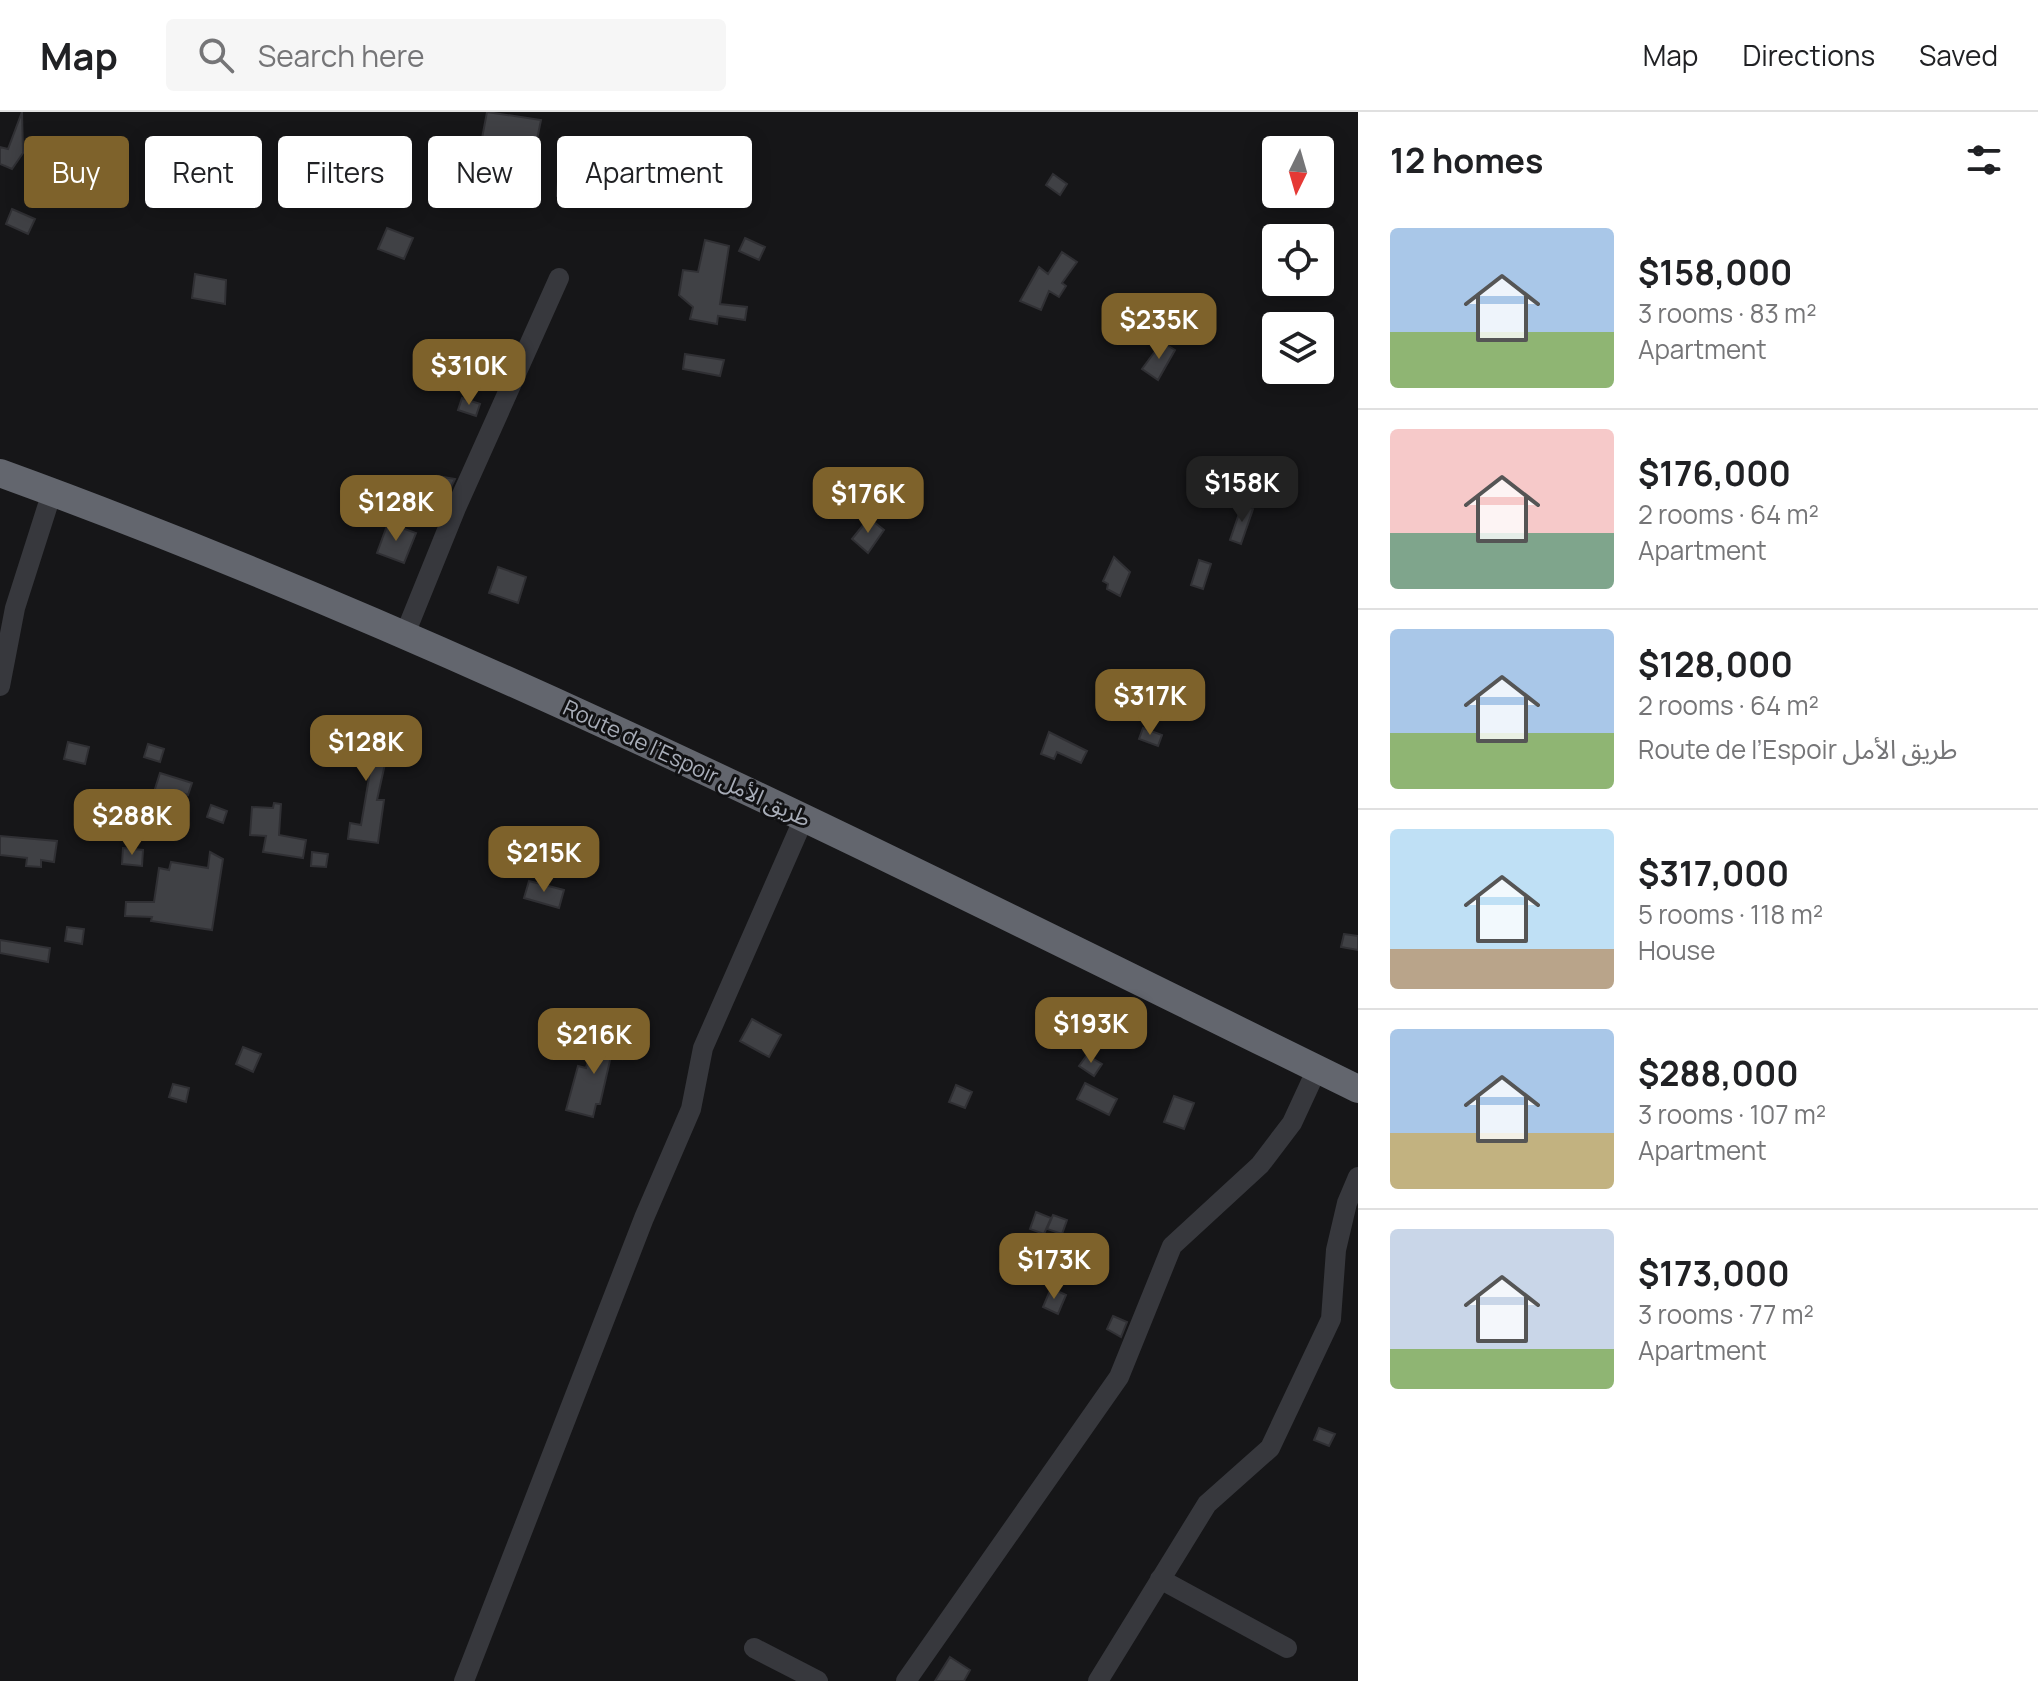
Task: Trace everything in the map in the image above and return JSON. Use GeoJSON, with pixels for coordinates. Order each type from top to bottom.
{"type":"FeatureCollection","features":[{"type":"Feature","properties":{"kind":"highway","name":"Route de l’Espoir طريق الأمل"},"geometry":{"type":"LineString","coordinates":[[0,473],[232,560],[673,754],[1358,1089]]}},
{"type":"Feature","properties":{"kind":"street"},"geometry":{"type":"LineString","coordinates":[[405,634],[456,508],[559,278]]}},
{"type":"Feature","properties":{"kind":"street"},"geometry":{"type":"LineString","coordinates":[[0,686],[15,608],[52,492]]}},
{"type":"Feature","properties":{"kind":"street"},"geometry":{"type":"LineString","coordinates":[[464,1681],[644,1218],[691,1109],[703,1048],[804,818]]}},
{"type":"Feature","properties":{"kind":"street"},"geometry":{"type":"LineString","coordinates":[[906,1681],[1119,1377],[1172,1246],[1260,1165],[1292,1123],[1317,1069]]}},
{"type":"Feature","properties":{"kind":"street"},"geometry":{"type":"LineString","coordinates":[[1098,1681],[1207,1504],[1270,1448],[1331,1319],[1336,1250],[1347,1203],[1358,1177]]}},
{"type":"Feature","properties":{"kind":"street"},"geometry":{"type":"LineString","coordinates":[[1160,1579],[1287,1648]]}},
{"type":"Feature","properties":{"kind":"street"},"geometry":{"type":"LineString","coordinates":[[754,1648],[818,1681]]}},
{"type":"Feature","properties":{"kind":"building"},"geometry":{"type":"Polygon","coordinates":[[[22,112],[23,153],[12,169],[0,164],[0,147],[8,149],[22,112]]]}},
{"type":"Feature","properties":{"kind":"building"},"geometry":{"type":"Polygon","coordinates":[[[487,112],[541,120],[538,136],[482,136],[487,112]]]}},
{"type":"Feature","properties":{"kind":"building"},"geometry":{"type":"Polygon","coordinates":[[[1053,174],[1067,184],[1060,195],[1046,185],[1053,174]]]}},
{"type":"Feature","properties":{"kind":"building"},"geometry":{"type":"Polygon","coordinates":[[[12,209],[35,219],[28,234],[6,224],[12,209]]]}},
{"type":"Feature","properties":{"kind":"building"},"geometry":{"type":"Polygon","coordinates":[[[387,228],[413,238],[404,259],[378,249],[387,228]]]}},
{"type":"Feature","properties":{"kind":"building"},"geometry":{"type":"Polygon","coordinates":[[[745,238],[765,247],[759,260],[739,251],[745,238]]]}},
{"type":"Feature","properties":{"kind":"building"},"geometry":{"type":"Polygon","coordinates":[[[705,240],[729,246],[720,304],[747,307],[745,320],[718,316],[717,324],[690,319],[693,307],[679,295],[683,270],[698,272],[705,240]]]}},
{"type":"Feature","properties":{"kind":"building"},"geometry":{"type":"Polygon","coordinates":[[[1062,252],[1077,262],[1062,283],[1066,286],[1059,297],[1049,291],[1041,310],[1020,301],[1039,267],[1048,274],[1062,252]]]}},
{"type":"Feature","properties":{"kind":"building"},"geometry":{"type":"Polygon","coordinates":[[[195,274],[226,280],[225,304],[192,298],[195,274]]]}},
{"type":"Feature","properties":{"kind":"building"},"geometry":{"type":"Polygon","coordinates":[[[1162,342],[1175,350],[1158,380],[1142,369],[1162,342]]]}},
{"type":"Feature","properties":{"kind":"building"},"geometry":{"type":"Polygon","coordinates":[[[685,354],[724,360],[720,376],[683,369],[685,354]]]}},
{"type":"Feature","properties":{"kind":"building"},"geometry":{"type":"Polygon","coordinates":[[[462,398],[480,404],[476,416],[458,410],[462,398]]]}},
{"type":"Feature","properties":{"kind":"building"},"geometry":{"type":"Polygon","coordinates":[[[437,476],[455,479],[449,491],[436,489],[437,476]]]}},
{"type":"Feature","properties":{"kind":"building"},"geometry":{"type":"Polygon","coordinates":[[[1242,505],[1253,509],[1241,544],[1230,540],[1242,505]]]}},
{"type":"Feature","properties":{"kind":"building"},"geometry":{"type":"Polygon","coordinates":[[[869,518],[884,530],[868,553],[852,539],[869,518]]]}},
{"type":"Feature","properties":{"kind":"building"},"geometry":{"type":"Polygon","coordinates":[[[388,523],[416,533],[404,563],[377,553],[388,523]]]}},
{"type":"Feature","properties":{"kind":"building"},"geometry":{"type":"Polygon","coordinates":[[[1114,557],[1130,572],[1120,596],[1107,589],[1108,584],[1103,581],[1114,557]]]}},
{"type":"Feature","properties":{"kind":"building"},"geometry":{"type":"Polygon","coordinates":[[[1199,560],[1211,564],[1203,589],[1191,585],[1199,560]]]}},
{"type":"Feature","properties":{"kind":"building"},"geometry":{"type":"Polygon","coordinates":[[[498,567],[526,577],[518,603],[489,593],[498,567]]]}},
{"type":"Feature","properties":{"kind":"building"},"geometry":{"type":"Polygon","coordinates":[[[1143,728],[1162,735],[1158,746],[1139,739],[1143,728]]]}},
{"type":"Feature","properties":{"kind":"building"},"geometry":{"type":"Polygon","coordinates":[[[1049,732],[1087,751],[1081,763],[1057,752],[1054,759],[1041,754],[1049,732]]]}},
{"type":"Feature","properties":{"kind":"building"},"geometry":{"type":"Polygon","coordinates":[[[356,737],[390,741],[377,800],[384,800],[378,843],[348,839],[350,823],[361,825],[371,766],[324,760],[326,747],[354,750],[356,737]]]}},
{"type":"Feature","properties":{"kind":"building"},"geometry":{"type":"Polygon","coordinates":[[[68,742],[89,747],[85,764],[64,759],[68,742]]]}},
{"type":"Feature","properties":{"kind":"building"},"geometry":{"type":"Polygon","coordinates":[[[148,744],[164,749],[160,762],[144,757],[148,744]]]}},
{"type":"Feature","properties":{"kind":"building"},"geometry":{"type":"Polygon","coordinates":[[[160,773],[192,783],[188,795],[176,791],[173,801],[153,795],[160,773]]]}},
{"type":"Feature","properties":{"kind":"building"},"geometry":{"type":"Polygon","coordinates":[[[274,803],[281,804],[279,835],[306,840],[303,858],[263,852],[266,836],[250,835],[252,807],[273,808],[274,803]]]}},
{"type":"Feature","properties":{"kind":"building"},"geometry":{"type":"Polygon","coordinates":[[[211,805],[227,811],[223,823],[207,817],[211,805]]]}},
{"type":"Feature","properties":{"kind":"building"},"geometry":{"type":"Polygon","coordinates":[[[0,836],[57,841],[54,862],[41,860],[41,867],[26,866],[27,858],[0,855],[0,836]]]}},
{"type":"Feature","properties":{"kind":"building"},"geometry":{"type":"Polygon","coordinates":[[[123,848],[143,850],[142,866],[122,864],[123,848]]]}},
{"type":"Feature","properties":{"kind":"building"},"geometry":{"type":"Polygon","coordinates":[[[210,852],[223,859],[212,930],[151,921],[152,917],[125,916],[126,902],[154,902],[159,868],[169,870],[171,862],[208,868],[210,852]]]}},
{"type":"Feature","properties":{"kind":"building"},"geometry":{"type":"Polygon","coordinates":[[[312,852],[328,854],[326,867],[311,866],[312,852]]]}},
{"type":"Feature","properties":{"kind":"building"},"geometry":{"type":"Polygon","coordinates":[[[529,881],[564,890],[559,908],[524,898],[529,881]]]}},
{"type":"Feature","properties":{"kind":"building"},"geometry":{"type":"Polygon","coordinates":[[[67,927],[84,929],[82,944],[65,941],[67,927]]]}},
{"type":"Feature","properties":{"kind":"building"},"geometry":{"type":"Polygon","coordinates":[[[1344,934],[1358,936],[1358,950],[1341,947],[1344,934]]]}},
{"type":"Feature","properties":{"kind":"building"},"geometry":{"type":"Polygon","coordinates":[[[0,940],[50,948],[48,962],[0,953],[0,940]]]}},
{"type":"Feature","properties":{"kind":"building"},"geometry":{"type":"Polygon","coordinates":[[[752,1019],[781,1035],[769,1057],[740,1041],[752,1019]]]}},
{"type":"Feature","properties":{"kind":"building"},"geometry":{"type":"Polygon","coordinates":[[[595,1035],[626,1043],[622,1059],[611,1056],[600,1104],[596,1104],[593,1117],[566,1110],[578,1066],[586,1068],[595,1035]]]}},
{"type":"Feature","properties":{"kind":"building"},"geometry":{"type":"Polygon","coordinates":[[[243,1047],[261,1054],[253,1072],[236,1064],[243,1047]]]}},
{"type":"Feature","properties":{"kind":"building"},"geometry":{"type":"Polygon","coordinates":[[[1087,1055],[1102,1064],[1094,1076],[1079,1066],[1087,1055]]]}},
{"type":"Feature","properties":{"kind":"building"},"geometry":{"type":"Polygon","coordinates":[[[1085,1083],[1117,1099],[1109,1115],[1077,1099],[1085,1083]]]}},
{"type":"Feature","properties":{"kind":"building"},"geometry":{"type":"Polygon","coordinates":[[[173,1084],[189,1088],[186,1102],[169,1097],[173,1084]]]}},
{"type":"Feature","properties":{"kind":"building"},"geometry":{"type":"Polygon","coordinates":[[[956,1085],[972,1092],[965,1108],[949,1102],[956,1085]]]}},
{"type":"Feature","properties":{"kind":"building"},"geometry":{"type":"Polygon","coordinates":[[[1174,1096],[1194,1103],[1184,1129],[1164,1122],[1174,1096]]]}},
{"type":"Feature","properties":{"kind":"building"},"geometry":{"type":"Polygon","coordinates":[[[1036,1212],[1051,1218],[1044,1234],[1030,1229],[1036,1212]]]}},
{"type":"Feature","properties":{"kind":"building"},"geometry":{"type":"Polygon","coordinates":[[[1053,1215],[1067,1220],[1062,1234],[1047,1229],[1053,1215]]]}},
{"type":"Feature","properties":{"kind":"building"},"geometry":{"type":"Polygon","coordinates":[[[1051,1288],[1066,1295],[1058,1314],[1043,1307],[1051,1288]]]}},
{"type":"Feature","properties":{"kind":"building"},"geometry":{"type":"Polygon","coordinates":[[[1113,1316],[1127,1322],[1121,1337],[1107,1329],[1113,1316]]]}},
{"type":"Feature","properties":{"kind":"building"},"geometry":{"type":"Polygon","coordinates":[[[1319,1428],[1335,1434],[1329,1446],[1314,1440],[1319,1428]]]}},
{"type":"Feature","properties":{"kind":"building"},"geometry":{"type":"Polygon","coordinates":[[[950,1657],[970,1670],[964,1681],[935,1681],[950,1657]]]}}]}
